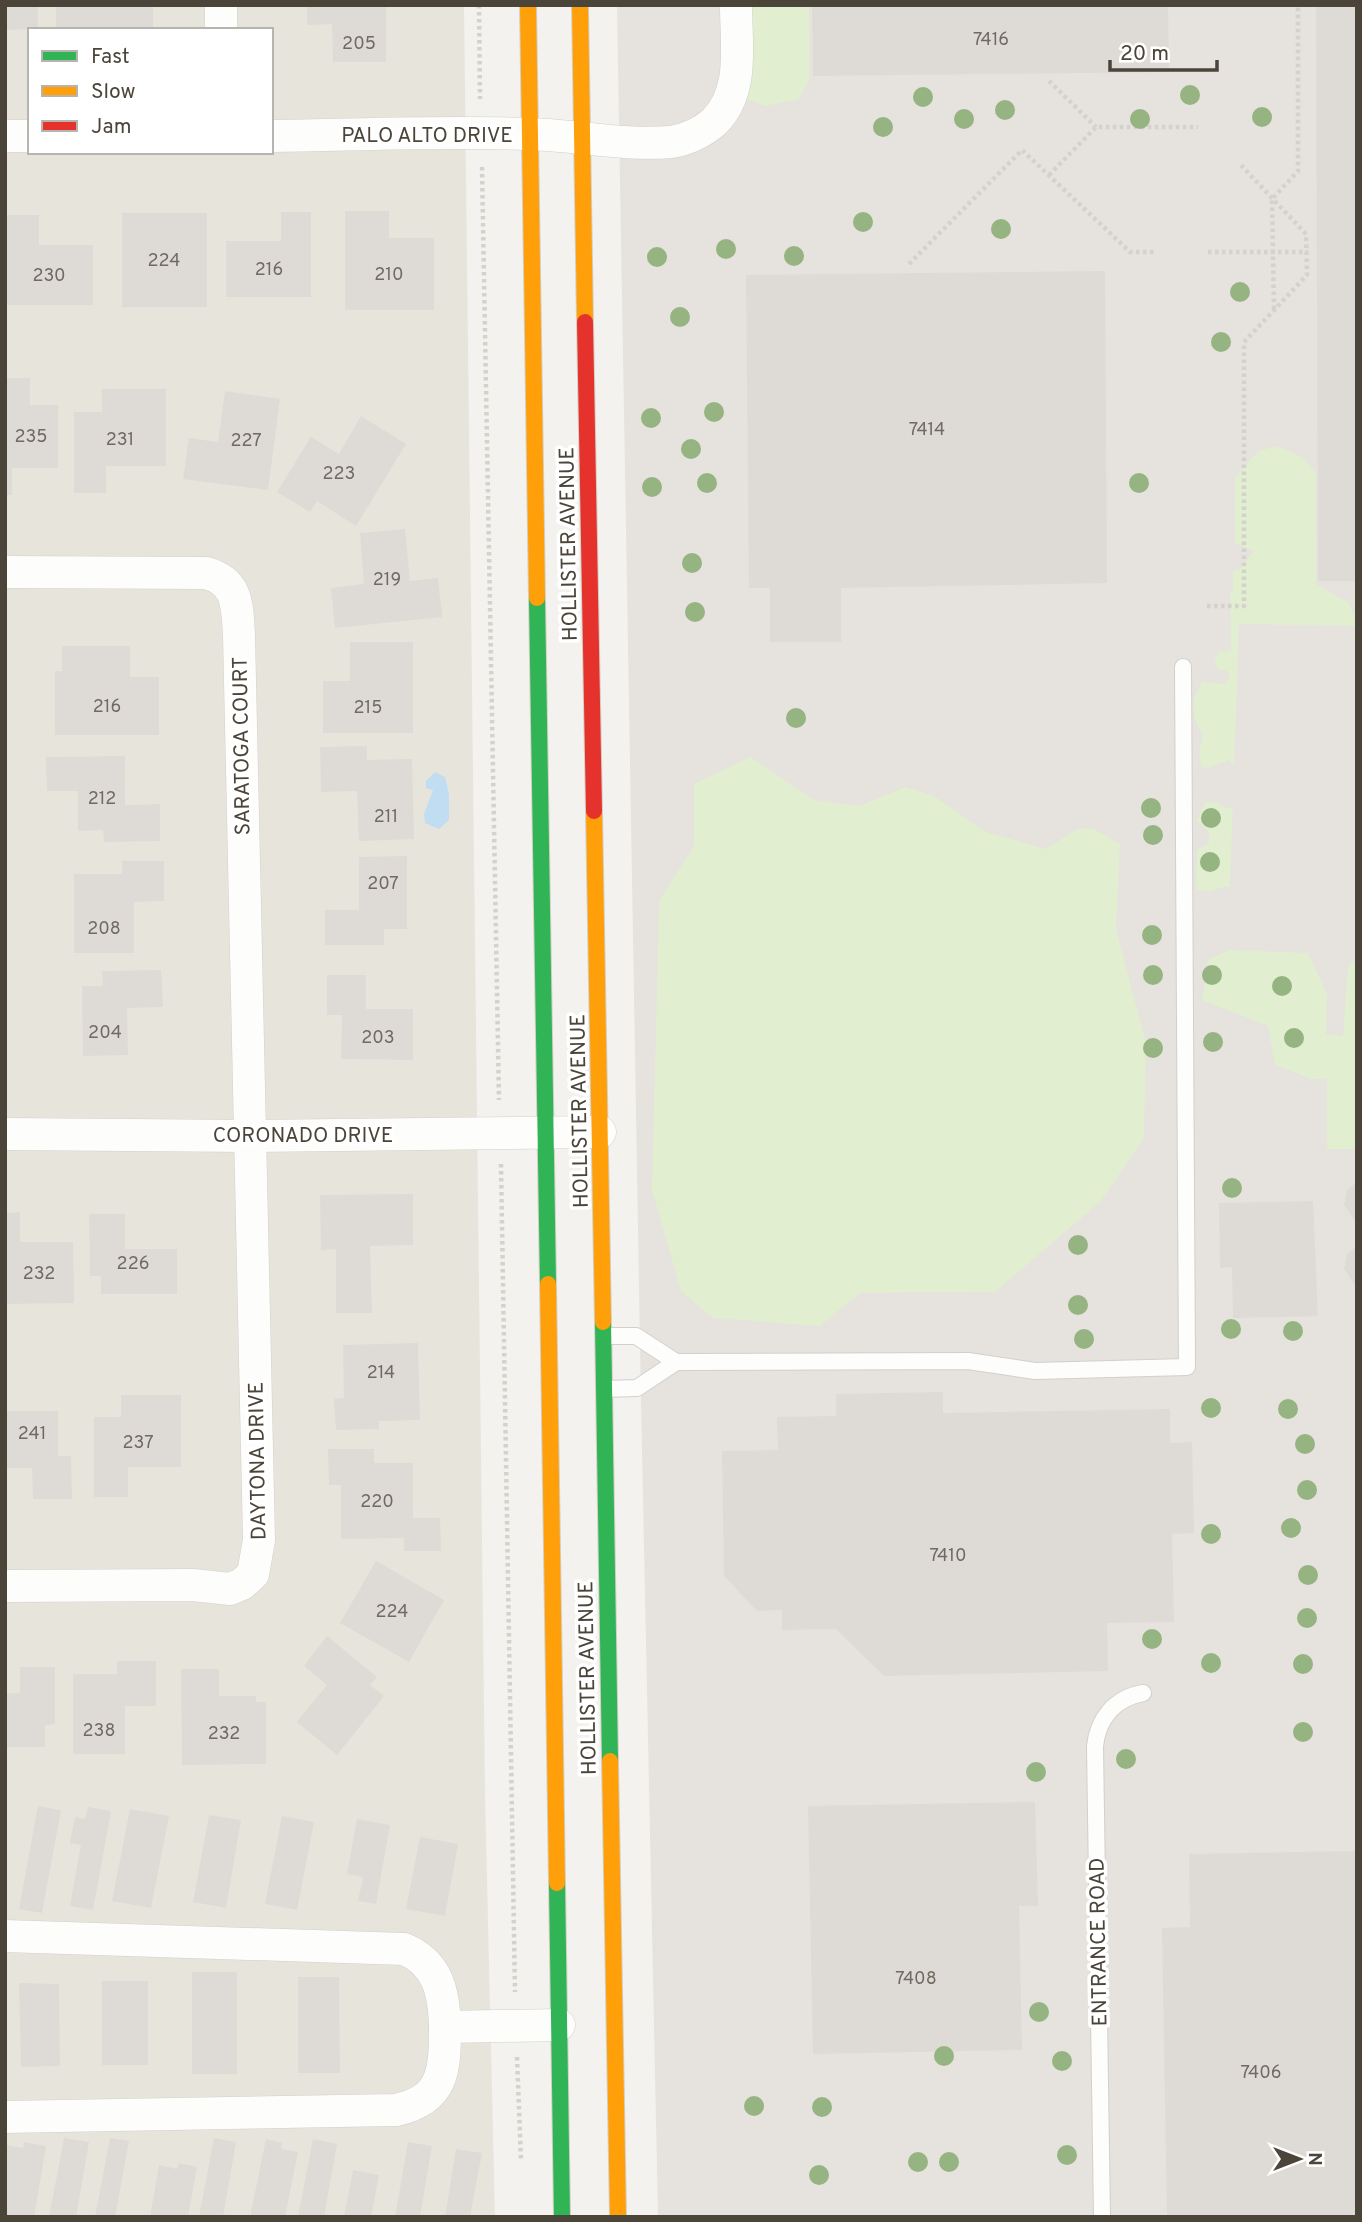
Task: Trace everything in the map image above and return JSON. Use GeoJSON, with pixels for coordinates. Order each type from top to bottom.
{"type":"FeatureCollection","features":[{"type":"Feature","properties":{"kind":"main road","name":"HOLLISTER AVENUE"},"geometry":{"type":"LineString","coordinates":[[528,5],[562,2217]]}},
{"type":"Feature","properties":{"kind":"main road","name":"HOLLISTER AVENUE"},"geometry":{"type":"LineString","coordinates":[[580,5],[605,1336],[618,2217]]}},
{"type":"Feature","properties":{"kind":"street"},"geometry":{"type":"LineString","coordinates":[[220,5],[221,28]]}},
{"type":"Feature","properties":{"kind":"street","name":"PALO ALTO DRIVE"},"geometry":{"type":"LineString","coordinates":[[273,136],[530,134],[615,143],[674,142],[697,134],[715,121],[730,100],[737,76],[736,5]]}},
{"type":"Feature","properties":{"kind":"street"},"geometry":{"type":"LineString","coordinates":[[5,136],[28,136]]}},
{"type":"Feature","properties":{"kind":"street","name":"SARATOGA COURT"},"geometry":{"type":"LineString","coordinates":[[5,572],[206,573],[228,583],[233,593],[239,658],[249,1136]]}},
{"type":"Feature","properties":{"kind":"street","name":"CORONADO DRIVE"},"geometry":{"type":"LineString","coordinates":[[5,1134],[249,1136],[600,1132]]}},
{"type":"Feature","properties":{"kind":"street","name":"DAYTONA DRIVE"},"geometry":{"type":"LineString","coordinates":[[5,1586],[193,1585],[230,1589],[242,1584],[254,1574],[259,1540],[249,1136]]}},
{"type":"Feature","properties":{"kind":"street"},"geometry":{"type":"LineString","coordinates":[[5,1936],[404,1949],[428,1962],[436,1975],[443,1998],[445,2027],[443,2071],[436,2088],[412,2106],[396,2110],[5,2117]]}},
{"type":"Feature","properties":{"kind":"street"},"geometry":{"type":"LineString","coordinates":[[445,2027],[559,2025]]}},
{"type":"Feature","properties":{"kind":"lane"},"geometry":{"type":"LineString","coordinates":[[605,1336],[636,1336],[676,1362],[968,1362],[1035,1371],[1187,1367],[1183,667]]}},
{"type":"Feature","properties":{"kind":"lane"},"geometry":{"type":"LineString","coordinates":[[605,1389],[637,1388],[676,1362]]}},
{"type":"Feature","properties":{"kind":"lane","name":"ENTRANCE ROAD"},"geometry":{"type":"LineString","coordinates":[[1102,2217],[1096,1746],[1101,1720],[1131,1695],[1143,1693]]}},
{"type":"Feature","properties":{"kind":"path"},"geometry":{"type":"LineString","coordinates":[[479,5],[480,104]]}},
{"type":"Feature","properties":{"kind":"path"},"geometry":{"type":"LineString","coordinates":[[1274,310],[1272,199],[1298,172],[1297,5]]}},
{"type":"Feature","properties":{"kind":"path"},"geometry":{"type":"LineString","coordinates":[[1049,80],[1096,127],[1198,127]]}},
{"type":"Feature","properties":{"kind":"path"},"geometry":{"type":"LineString","coordinates":[[1049,175],[1096,127]]}},
{"type":"Feature","properties":{"kind":"path"},"geometry":{"type":"LineString","coordinates":[[909,264],[1022,150],[1130,252],[1156,252]]}},
{"type":"Feature","properties":{"kind":"path"},"geometry":{"type":"LineString","coordinates":[[482,158],[499,1100]]}},
{"type":"Feature","properties":{"kind":"path"},"geometry":{"type":"LineString","coordinates":[[1207,606],[1244,606],[1244,342],[1307,275],[1306,234],[1239,163]]}},
{"type":"Feature","properties":{"kind":"path"},"geometry":{"type":"LineString","coordinates":[[1208,252],[1308,252]]}},
{"type":"Feature","properties":{"kind":"path"},"geometry":{"type":"LineString","coordinates":[[501,1160],[516,1994]]}},
{"type":"Feature","properties":{"kind":"shaded area"},"geometry":{"type":"Polygon","coordinates":[[[5,5],[464,5],[485,1795],[495,2217],[5,2217],[5,5]]]}},
{"type":"Feature","properties":{"kind":"shaded area"},"geometry":{"type":"Polygon","coordinates":[[[617,5],[1357,5],[1357,2217],[658,2217],[617,5]]]}},
{"type":"Feature","properties":{"kind":"shaded area"},"geometry":{"type":"Polygon","coordinates":[[[1232,366],[1233,477],[1209,477],[1205,485],[1209,488],[1232,488],[1233,591],[1128,590],[1128,490],[1148,489],[1152,480],[1148,477],[1128,477],[1128,367],[1232,366]]]}},
{"type":"Feature","properties":{"kind":"shaded area"},"geometry":{"type":"Polygon","coordinates":[[[1239,624],[1357,626],[1357,942],[1228,942],[1239,624]]]}},
{"type":"Feature","properties":{"kind":"shaded area"},"geometry":{"type":"Polygon","coordinates":[[[895,679],[1041,724],[1144,724],[1144,828],[1051,829],[866,776],[895,679]]]}},
{"type":"Feature","properties":{"kind":"shaded area"},"geometry":{"type":"Polygon","coordinates":[[[1159,1197],[1160,1304],[1157,1300],[1134,1298],[1133,1204],[1139,1199],[1159,1197]]]}},
{"type":"Feature","properties":{"kind":"shaded area"},"geometry":{"type":"Polygon","coordinates":[[[992,1312],[992,1324],[1096,1321],[1097,1317],[1149,1315],[1149,1345],[979,1348],[979,1341],[849,1343],[850,1314],[992,1312]]]}},
{"type":"Feature","properties":{"kind":"shaded area"},"geometry":{"type":"Polygon","coordinates":[[[1299,1387],[1306,1666],[1206,1666],[1199,1389],[1299,1387]]]}},
{"type":"Feature","properties":{"kind":"shaded area"},"geometry":{"type":"Polygon","coordinates":[[[1036,1682],[1038,1780],[827,1783],[827,1751],[803,1752],[808,2081],[1078,2076],[1080,2217],[747,2215],[744,2085],[738,2085],[733,1915],[757,1915],[760,1891],[733,1889],[729,1713],[757,1713],[757,1690],[848,1688],[848,1710],[887,1709],[886,1684],[1036,1682]]]}},
{"type":"Feature","properties":{"kind":"shaded area"},"geometry":{"type":"Polygon","coordinates":[[[1328,1712],[1330,1828],[1264,1829],[1264,1843],[1175,1844],[1174,1816],[1150,1816],[1149,1743],[1162,1742],[1162,1714],[1328,1712]]]}},
{"type":"Feature","properties":{"kind":"shaded area"},"geometry":{"type":"Polygon","coordinates":[[[1133,1825],[1137,1997],[1123,1998],[1120,1826],[1133,1825]]]}},
{"type":"Feature","properties":{"kind":"green space"},"geometry":{"type":"Polygon","coordinates":[[[734,5],[809,5],[809,80],[799,99],[765,106],[747,99],[741,78],[734,5]]]}},
{"type":"Feature","properties":{"kind":"green space"},"geometry":{"type":"Polygon","coordinates":[[[1277,446],[1302,457],[1316,473],[1316,584],[1349,603],[1356,621],[1352,638],[1245,892],[1226,886],[1209,892],[1196,889],[1197,850],[1209,843],[1209,832],[1197,821],[1205,802],[1219,803],[1226,809],[1240,803],[1242,771],[1228,760],[1201,768],[1199,750],[1203,735],[1194,715],[1195,696],[1202,682],[1226,684],[1230,675],[1225,670],[1218,670],[1214,660],[1219,652],[1231,651],[1230,571],[1239,570],[1254,551],[1235,543],[1235,477],[1258,451],[1277,446]]]}},
{"type":"Feature","properties":{"kind":"green space"},"geometry":{"type":"Polygon","coordinates":[[[750,757],[814,800],[859,806],[915,783],[986,832],[1046,849],[1085,824],[1120,844],[1116,930],[1146,1042],[1144,1138],[1101,1201],[995,1292],[860,1293],[820,1326],[713,1318],[681,1291],[652,1190],[659,901],[694,846],[694,784],[750,757]]]}},
{"type":"Feature","properties":{"kind":"green space"},"geometry":{"type":"Polygon","coordinates":[[[1230,950],[1308,953],[1327,994],[1326,1034],[1343,1036],[1348,966],[1357,958],[1357,1149],[1327,1149],[1327,1079],[1311,1079],[1275,1065],[1268,1026],[1202,1000],[1209,959],[1230,950]]]}},
{"type":"Feature","properties":{"kind":"water"},"geometry":{"type":"Polygon","coordinates":[[[435,772],[445,777],[449,794],[449,820],[439,829],[425,823],[424,814],[433,790],[426,788],[426,781],[435,772]]]}},
{"type":"Feature","properties":{"kind":"building"},"geometry":{"type":"Polygon","coordinates":[[[5,5],[38,5],[38,28],[5,30],[5,5]]]}},
{"type":"Feature","properties":{"kind":"building"},"geometry":{"type":"Polygon","coordinates":[[[56,5],[153,5],[153,28],[56,28],[56,5]]]}},
{"type":"Feature","properties":{"kind":"building"},"geometry":{"type":"Polygon","coordinates":[[[307,5],[386,5],[386,62],[333,62],[332,24],[307,25],[307,5]]]}},
{"type":"Feature","properties":{"kind":"building"},"geometry":{"type":"Polygon","coordinates":[[[812,5],[1168,5],[1169,72],[813,76],[812,5]]]}},
{"type":"Feature","properties":{"kind":"building"},"geometry":{"type":"Polygon","coordinates":[[[1316,5],[1357,5],[1357,581],[1318,581],[1316,5]]]}},
{"type":"Feature","properties":{"kind":"building"},"geometry":{"type":"Polygon","coordinates":[[[345,211],[389,211],[389,238],[434,238],[434,310],[345,310],[345,211]]]}},
{"type":"Feature","properties":{"kind":"building"},"geometry":{"type":"Polygon","coordinates":[[[281,212],[311,212],[311,297],[226,297],[226,241],[281,241],[281,212]]]}},
{"type":"Feature","properties":{"kind":"building"},"geometry":{"type":"Polygon","coordinates":[[[122,213],[207,213],[207,307],[122,307],[122,213]]]}},
{"type":"Feature","properties":{"kind":"building"},"geometry":{"type":"Polygon","coordinates":[[[5,215],[39,215],[39,245],[93,245],[93,305],[5,305],[5,215]]]}},
{"type":"Feature","properties":{"kind":"building"},"geometry":{"type":"Polygon","coordinates":[[[1105,271],[1107,583],[841,588],[841,642],[770,642],[770,588],[749,588],[746,275],[1105,271]]]}},
{"type":"Feature","properties":{"kind":"building"},"geometry":{"type":"Polygon","coordinates":[[[5,378],[30,378],[30,405],[58,405],[58,468],[12,468],[12,495],[5,495],[5,378]]]}},
{"type":"Feature","properties":{"kind":"building"},"geometry":{"type":"Polygon","coordinates":[[[102,389],[166,389],[166,466],[106,466],[106,493],[74,493],[74,412],[102,412],[102,389]]]}},
{"type":"Feature","properties":{"kind":"building"},"geometry":{"type":"Polygon","coordinates":[[[225,391],[280,399],[268,490],[183,479],[189,438],[218,442],[225,391]]]}},
{"type":"Feature","properties":{"kind":"building"},"geometry":{"type":"Polygon","coordinates":[[[361,416],[406,444],[356,526],[317,501],[310,512],[277,492],[311,437],[339,454],[361,416]]]}},
{"type":"Feature","properties":{"kind":"building"},"geometry":{"type":"Polygon","coordinates":[[[405,529],[410,581],[438,578],[442,617],[335,628],[331,588],[364,584],[360,533],[405,529]]]}},
{"type":"Feature","properties":{"kind":"building"},"geometry":{"type":"Polygon","coordinates":[[[350,642],[413,642],[413,733],[323,733],[323,681],[350,681],[350,642]]]}},
{"type":"Feature","properties":{"kind":"building"},"geometry":{"type":"Polygon","coordinates":[[[62,646],[130,646],[130,677],[159,677],[159,735],[55,735],[55,671],[62,671],[62,646]]]}},
{"type":"Feature","properties":{"kind":"building"},"geometry":{"type":"Polygon","coordinates":[[[367,746],[367,760],[412,759],[414,839],[359,841],[357,791],[321,792],[320,747],[367,746]]]}},
{"type":"Feature","properties":{"kind":"building"},"geometry":{"type":"Polygon","coordinates":[[[125,756],[125,805],[160,804],[160,841],[104,842],[103,830],[78,831],[78,791],[47,791],[46,757],[125,756]]]}},
{"type":"Feature","properties":{"kind":"building"},"geometry":{"type":"Polygon","coordinates":[[[407,856],[407,929],[384,929],[384,945],[325,945],[325,910],[359,910],[359,857],[407,856]]]}},
{"type":"Feature","properties":{"kind":"building"},"geometry":{"type":"Polygon","coordinates":[[[122,861],[164,861],[164,901],[134,902],[134,953],[74,953],[74,874],[122,874],[122,861]]]}},
{"type":"Feature","properties":{"kind":"building"},"geometry":{"type":"Polygon","coordinates":[[[161,970],[163,1007],[127,1008],[128,1055],[83,1056],[82,986],[103,986],[102,971],[161,970]]]}},
{"type":"Feature","properties":{"kind":"building"},"geometry":{"type":"Polygon","coordinates":[[[327,975],[366,975],[366,1009],[413,1009],[413,1060],[341,1059],[342,1015],[327,1015],[327,975]]]}},
{"type":"Feature","properties":{"kind":"building"},"geometry":{"type":"Polygon","coordinates":[[[1357,1182],[1357,1224],[1344,1205],[1347,1190],[1357,1182]]]}},
{"type":"Feature","properties":{"kind":"building"},"geometry":{"type":"Polygon","coordinates":[[[413,1194],[413,1245],[370,1246],[372,1313],[336,1313],[336,1249],[321,1250],[320,1195],[413,1194]]]}},
{"type":"Feature","properties":{"kind":"building"},"geometry":{"type":"Polygon","coordinates":[[[1313,1201],[1318,1316],[1233,1318],[1232,1267],[1220,1268],[1219,1203],[1313,1201]]]}},
{"type":"Feature","properties":{"kind":"building"},"geometry":{"type":"Polygon","coordinates":[[[20,1212],[20,1242],[73,1242],[74,1303],[5,1304],[5,1213],[20,1212]]]}},
{"type":"Feature","properties":{"kind":"building"},"geometry":{"type":"Polygon","coordinates":[[[89,1214],[125,1214],[125,1249],[177,1249],[177,1294],[101,1294],[101,1276],[90,1276],[89,1214]]]}},
{"type":"Feature","properties":{"kind":"building"},"geometry":{"type":"Polygon","coordinates":[[[1357,1246],[1357,1288],[1344,1269],[1347,1254],[1357,1246]]]}},
{"type":"Feature","properties":{"kind":"building"},"geometry":{"type":"Polygon","coordinates":[[[418,1343],[420,1420],[379,1421],[379,1429],[336,1430],[334,1399],[344,1398],[343,1345],[418,1343]]]}},
{"type":"Feature","properties":{"kind":"building"},"geometry":{"type":"Polygon","coordinates":[[[943,1392],[943,1413],[1170,1409],[1170,1443],[1192,1442],[1194,1533],[1172,1534],[1174,1622],[1107,1623],[1108,1671],[884,1676],[836,1629],[782,1630],[782,1610],[757,1611],[724,1576],[722,1451],[778,1450],[777,1417],[836,1416],[836,1394],[943,1392]]]}},
{"type":"Feature","properties":{"kind":"building"},"geometry":{"type":"Polygon","coordinates":[[[121,1395],[181,1395],[181,1467],[128,1467],[128,1497],[94,1497],[94,1417],[121,1417],[121,1395]]]}},
{"type":"Feature","properties":{"kind":"building"},"geometry":{"type":"Polygon","coordinates":[[[5,1411],[58,1411],[58,1456],[71,1456],[72,1499],[33,1499],[32,1468],[5,1468],[5,1411]]]}},
{"type":"Feature","properties":{"kind":"building"},"geometry":{"type":"Polygon","coordinates":[[[328,1449],[374,1449],[374,1463],[413,1463],[413,1518],[440,1518],[441,1551],[404,1551],[404,1538],[341,1539],[341,1485],[329,1485],[328,1449]]]}},
{"type":"Feature","properties":{"kind":"building"},"geometry":{"type":"Polygon","coordinates":[[[376,1561],[444,1600],[409,1662],[340,1623],[376,1561]]]}},
{"type":"Feature","properties":{"kind":"building"},"geometry":{"type":"Polygon","coordinates":[[[327,1636],[377,1677],[370,1685],[384,1696],[337,1755],[297,1722],[327,1685],[304,1666],[327,1636]]]}},
{"type":"Feature","properties":{"kind":"building"},"geometry":{"type":"Polygon","coordinates":[[[117,1661],[156,1661],[156,1706],[125,1706],[125,1754],[73,1754],[73,1674],[117,1674],[117,1661]]]}},
{"type":"Feature","properties":{"kind":"building"},"geometry":{"type":"Polygon","coordinates":[[[20,1667],[55,1667],[55,1724],[45,1725],[45,1747],[5,1747],[5,1694],[20,1693],[20,1667]]]}},
{"type":"Feature","properties":{"kind":"building"},"geometry":{"type":"Polygon","coordinates":[[[181,1669],[219,1669],[219,1696],[256,1696],[256,1702],[266,1702],[266,1764],[182,1765],[181,1669]]]}},
{"type":"Feature","properties":{"kind":"building"},"geometry":{"type":"Polygon","coordinates":[[[1035,1802],[1038,1906],[1019,1906],[1022,2050],[813,2054],[808,1806],[1035,1802]]]}},
{"type":"Feature","properties":{"kind":"building"},"geometry":{"type":"Polygon","coordinates":[[[38,1806],[61,1810],[42,1913],[19,1909],[38,1806]]]}},
{"type":"Feature","properties":{"kind":"building"},"geometry":{"type":"Polygon","coordinates":[[[88,1807],[111,1811],[93,1910],[70,1906],[81,1845],[70,1843],[75,1817],[85,1819],[88,1807]]]}},
{"type":"Feature","properties":{"kind":"building"},"geometry":{"type":"Polygon","coordinates":[[[130,1809],[169,1816],[151,1908],[112,1901],[130,1809]]]}},
{"type":"Feature","properties":{"kind":"building"},"geometry":{"type":"Polygon","coordinates":[[[209,1815],[241,1820],[226,1908],[193,1902],[209,1815]]]}},
{"type":"Feature","properties":{"kind":"building"},"geometry":{"type":"Polygon","coordinates":[[[282,1816],[314,1822],[297,1910],[265,1904],[282,1816]]]}},
{"type":"Feature","properties":{"kind":"building"},"geometry":{"type":"Polygon","coordinates":[[[357,1819],[390,1825],[376,1904],[358,1901],[363,1877],[347,1874],[357,1819]]]}},
{"type":"Feature","properties":{"kind":"building"},"geometry":{"type":"Polygon","coordinates":[[[420,1837],[458,1844],[445,1916],[406,1909],[420,1837]]]}},
{"type":"Feature","properties":{"kind":"building"},"geometry":{"type":"Polygon","coordinates":[[[1357,1851],[1357,2217],[1167,2217],[1162,1928],[1190,1927],[1189,1854],[1357,1851]]]}},
{"type":"Feature","properties":{"kind":"building"},"geometry":{"type":"Polygon","coordinates":[[[192,1972],[237,1972],[237,2074],[192,2074],[192,1972]]]}},
{"type":"Feature","properties":{"kind":"building"},"geometry":{"type":"Polygon","coordinates":[[[298,1977],[339,1977],[340,2073],[298,2073],[298,1977]]]}},
{"type":"Feature","properties":{"kind":"building"},"geometry":{"type":"Polygon","coordinates":[[[102,1981],[148,1981],[148,2065],[102,2065],[102,1981]]]}},
{"type":"Feature","properties":{"kind":"building"},"geometry":{"type":"Polygon","coordinates":[[[19,1983],[59,1984],[60,2066],[21,2067],[19,1983]]]}},
{"type":"Feature","properties":{"kind":"building"},"geometry":{"type":"Polygon","coordinates":[[[64,2138],[89,2142],[76,2217],[49,2217],[64,2138]]]}},
{"type":"Feature","properties":{"kind":"building"},"geometry":{"type":"Polygon","coordinates":[[[110,2138],[129,2141],[115,2217],[95,2217],[110,2138]]]}},
{"type":"Feature","properties":{"kind":"building"},"geometry":{"type":"Polygon","coordinates":[[[214,2138],[236,2142],[223,2217],[199,2217],[214,2138]]]}},
{"type":"Feature","properties":{"kind":"building"},"geometry":{"type":"Polygon","coordinates":[[[266,2139],[282,2143],[281,2149],[298,2152],[285,2217],[250,2217],[266,2139]]]}},
{"type":"Feature","properties":{"kind":"building"},"geometry":{"type":"Polygon","coordinates":[[[313,2139],[337,2144],[324,2217],[298,2217],[313,2139]]]}},
{"type":"Feature","properties":{"kind":"building"},"geometry":{"type":"Polygon","coordinates":[[[24,2142],[46,2146],[34,2217],[5,2217],[5,2145],[23,2148],[24,2142]]]}},
{"type":"Feature","properties":{"kind":"building"},"geometry":{"type":"Polygon","coordinates":[[[408,2142],[432,2146],[420,2217],[395,2217],[408,2142]]]}},
{"type":"Feature","properties":{"kind":"building"},"geometry":{"type":"Polygon","coordinates":[[[456,2149],[482,2153],[470,2217],[445,2217],[456,2149]]]}},
{"type":"Feature","properties":{"kind":"building"},"geometry":{"type":"Polygon","coordinates":[[[179,2163],[197,2167],[188,2217],[150,2217],[159,2165],[177,2169],[179,2163]]]}},
{"type":"Feature","properties":{"kind":"building"},"geometry":{"type":"Polygon","coordinates":[[[353,2170],[379,2175],[371,2217],[344,2217],[353,2170]]]}},
{"type":"Feature","properties":{"kind":"traffic: fast"},"geometry":{"type":"LineString","coordinates":[[537,598],[548,1284]]}},
{"type":"Feature","properties":{"kind":"traffic: fast"},"geometry":{"type":"LineString","coordinates":[[603,1322],[610,1761]]}},
{"type":"Feature","properties":{"kind":"traffic: fast"},"geometry":{"type":"LineString","coordinates":[[557,1883],[562,2217]]}},
{"type":"Feature","properties":{"kind":"traffic: slow"},"geometry":{"type":"LineString","coordinates":[[528,5],[537,598]]}},
{"type":"Feature","properties":{"kind":"traffic: slow"},"geometry":{"type":"LineString","coordinates":[[580,5],[585,322]]}},
{"type":"Feature","properties":{"kind":"traffic: slow"},"geometry":{"type":"LineString","coordinates":[[594,811],[603,1322]]}},
{"type":"Feature","properties":{"kind":"traffic: slow"},"geometry":{"type":"LineString","coordinates":[[548,1284],[557,1883]]}},
{"type":"Feature","properties":{"kind":"traffic: slow"},"geometry":{"type":"LineString","coordinates":[[610,1761],[618,2217]]}},
{"type":"Feature","properties":{"kind":"traffic: jam"},"geometry":{"type":"LineString","coordinates":[[585,322],[594,811]]}}]}
